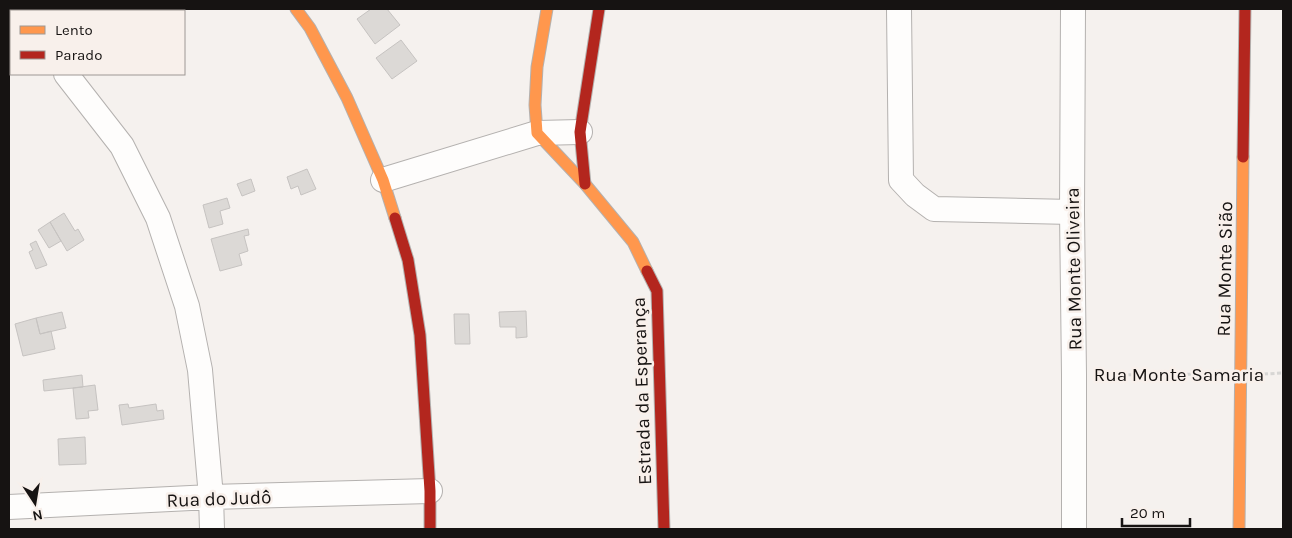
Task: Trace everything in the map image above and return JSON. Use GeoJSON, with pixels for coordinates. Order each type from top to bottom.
{"type":"FeatureCollection","features":[{"type":"Feature","properties":{"kind":"street"},"geometry":{"type":"LineString","coordinates":[[296,9],[310,28],[347,98],[383,180],[408,260],[420,335],[430,491],[430,529]]}},
{"type":"Feature","properties":{"kind":"street"},"geometry":{"type":"LineString","coordinates":[[537,133],[535,105],[537,67],[547,9]]}},
{"type":"Feature","properties":{"kind":"street"},"geometry":{"type":"LineString","coordinates":[[585,184],[580,132],[599,9]]}},
{"type":"Feature","properties":{"kind":"street"},"geometry":{"type":"LineString","coordinates":[[899,9],[902,180],[915,195],[934,209],[1072,212]]}},
{"type":"Feature","properties":{"kind":"street","name":"Rua Monte Oliveira"},"geometry":{"type":"LineString","coordinates":[[1073,9],[1074,529]]}},
{"type":"Feature","properties":{"kind":"street","name":"Rua Monte Sião"},"geometry":{"type":"LineString","coordinates":[[1238,529],[1245,9]]}},
{"type":"Feature","properties":{"kind":"street"},"geometry":{"type":"LineString","coordinates":[[67,75],[122,146],[158,218],[187,306],[200,370],[212,529]]}},
{"type":"Feature","properties":{"kind":"street"},"geometry":{"type":"LineString","coordinates":[[383,180],[537,133],[580,132]]}},
{"type":"Feature","properties":{"kind":"street","name":"Estrada da Esperança"},"geometry":{"type":"LineString","coordinates":[[537,133],[585,184],[633,242],[657,291],[664,529]]}},
{"type":"Feature","properties":{"kind":"street","name":"Rua do Judô"},"geometry":{"type":"LineString","coordinates":[[9,507],[211,497],[430,491]]}},
{"type":"Feature","properties":{"kind":"path","name":"Rua Monte Samaria"},"geometry":{"type":"LineString","coordinates":[[1074,375],[1283,373]]}},
{"type":"Feature","properties":{"kind":"building"},"geometry":{"type":"Polygon","coordinates":[[[371,9],[387,9],[400,25],[375,44],[357,19],[371,9]]]}},
{"type":"Feature","properties":{"kind":"building"},"geometry":{"type":"Polygon","coordinates":[[[401,40],[417,61],[392,79],[376,58],[401,40]]]}},
{"type":"Feature","properties":{"kind":"building"},"geometry":{"type":"Polygon","coordinates":[[[307,169],[316,189],[301,195],[298,186],[291,189],[287,177],[307,169]]]}},
{"type":"Feature","properties":{"kind":"building"},"geometry":{"type":"Polygon","coordinates":[[[251,179],[255,191],[242,196],[237,184],[251,179]]]}},
{"type":"Feature","properties":{"kind":"building"},"geometry":{"type":"Polygon","coordinates":[[[227,198],[230,208],[220,211],[223,224],[209,228],[203,205],[227,198]]]}},
{"type":"Feature","properties":{"kind":"building"},"geometry":{"type":"Polygon","coordinates":[[[64,213],[75,231],[78,229],[84,240],[67,251],[50,222],[64,213]]]}},
{"type":"Feature","properties":{"kind":"building"},"geometry":{"type":"Polygon","coordinates":[[[50,222],[61,241],[49,248],[38,230],[50,222]]]}},
{"type":"Feature","properties":{"kind":"building"},"geometry":{"type":"Polygon","coordinates":[[[248,229],[249,235],[244,236],[248,251],[239,254],[242,265],[220,271],[211,239],[248,229]]]}},
{"type":"Feature","properties":{"kind":"building"},"geometry":{"type":"Polygon","coordinates":[[[36,241],[47,265],[36,269],[29,252],[33,250],[30,244],[36,241]]]}},
{"type":"Feature","properties":{"kind":"building"},"geometry":{"type":"Polygon","coordinates":[[[526,311],[527,337],[516,338],[516,327],[500,327],[499,312],[526,311]]]}},
{"type":"Feature","properties":{"kind":"building"},"geometry":{"type":"Polygon","coordinates":[[[62,312],[66,328],[40,334],[36,318],[62,312]]]}},
{"type":"Feature","properties":{"kind":"building"},"geometry":{"type":"Polygon","coordinates":[[[454,314],[469,314],[470,344],[455,344],[454,314]]]}},
{"type":"Feature","properties":{"kind":"building"},"geometry":{"type":"Polygon","coordinates":[[[36,318],[40,334],[51,331],[55,349],[23,356],[15,324],[36,318]]]}},
{"type":"Feature","properties":{"kind":"building"},"geometry":{"type":"Polygon","coordinates":[[[82,375],[83,387],[44,391],[43,380],[82,375]]]}},
{"type":"Feature","properties":{"kind":"building"},"geometry":{"type":"Polygon","coordinates":[[[95,385],[98,410],[88,411],[89,418],[76,419],[73,388],[95,385]]]}},
{"type":"Feature","properties":{"kind":"building"},"geometry":{"type":"Polygon","coordinates":[[[128,404],[129,408],[156,404],[157,411],[163,410],[164,419],[122,425],[119,405],[128,404]]]}},
{"type":"Feature","properties":{"kind":"building"},"geometry":{"type":"Polygon","coordinates":[[[85,437],[86,464],[59,465],[58,439],[85,437]]]}},
{"type":"Feature","properties":{"kind":"traffic: slow"},"geometry":{"type":"LineString","coordinates":[[296,9],[310,28],[347,98],[383,180],[395,218]]}},
{"type":"Feature","properties":{"kind":"traffic: slow"},"geometry":{"type":"LineString","coordinates":[[547,9],[537,67],[535,105],[537,133],[585,184],[633,242],[647,271]]}},
{"type":"Feature","properties":{"kind":"traffic: slow"},"geometry":{"type":"LineString","coordinates":[[1239,529],[1243,157]]}},
{"type":"Feature","properties":{"kind":"traffic: jam"},"geometry":{"type":"LineString","coordinates":[[585,184],[580,132],[599,9]]}},
{"type":"Feature","properties":{"kind":"traffic: jam"},"geometry":{"type":"LineString","coordinates":[[1243,157],[1245,9]]}},
{"type":"Feature","properties":{"kind":"traffic: jam"},"geometry":{"type":"LineString","coordinates":[[395,218],[408,260],[420,335],[430,491],[430,529]]}},
{"type":"Feature","properties":{"kind":"traffic: jam"},"geometry":{"type":"LineString","coordinates":[[647,271],[657,291],[664,529]]}}]}
